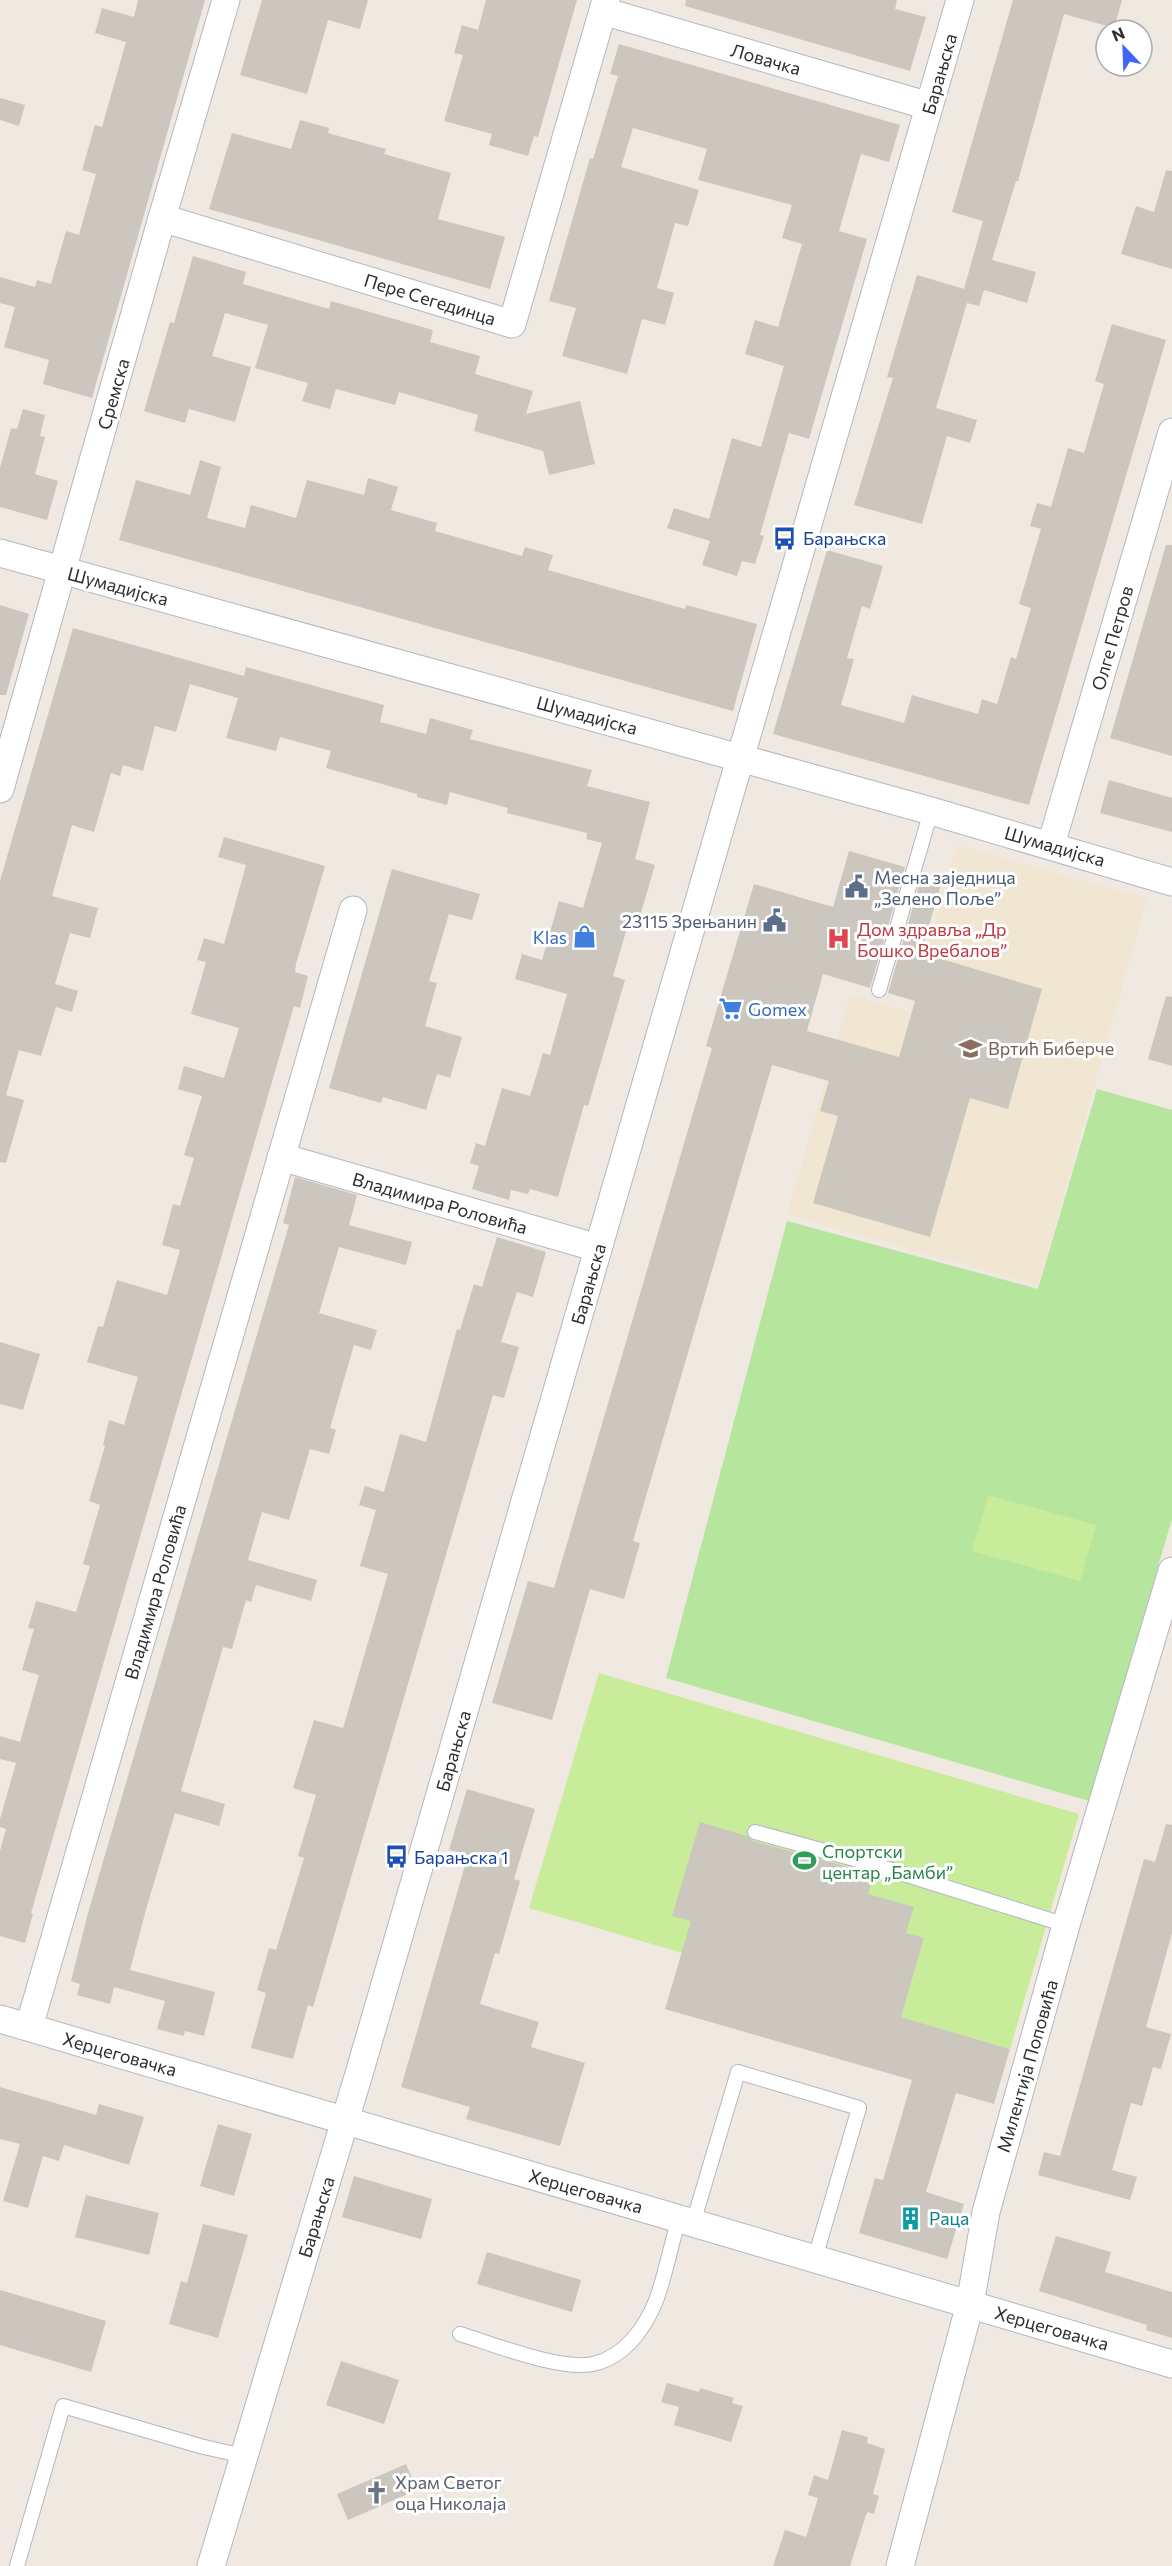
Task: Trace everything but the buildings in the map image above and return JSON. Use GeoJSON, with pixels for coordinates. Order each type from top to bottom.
{"type":"FeatureCollection","features":[{"type":"Feature","properties":{"kind":"street","name":"Сремска"},"geometry":{"type":"LineString","coordinates":[[0,789],[226,0]]}},
{"type":"Feature","properties":{"kind":"street","name":"Барањска"},"geometry":{"type":"LineString","coordinates":[[211,2566],[345,2120],[960,0]]}},
{"type":"Feature","properties":{"kind":"street","name":"Пере Сегединца"},"geometry":{"type":"LineString","coordinates":[[162,218],[512,324],[604,6]]}},
{"type":"Feature","properties":{"kind":"street","name":"Ловачка"},"geometry":{"type":"LineString","coordinates":[[604,6],[930,106]]}},
{"type":"Feature","properties":{"kind":"street","name":"Олге Петров"},"geometry":{"type":"LineString","coordinates":[[1051,845],[1172,432]]}},
{"type":"Feature","properties":{"kind":"street","name":"Шумадијска"},"geometry":{"type":"LineString","coordinates":[[0,553],[931,811],[1172,882]]}},
{"type":"Feature","properties":{"kind":"street","name":"Владимира Роловића"},"geometry":{"type":"LineString","coordinates":[[29,2027],[353,910]]}},
{"type":"Feature","properties":{"kind":"street","name":"Владимира Роловића"},"geometry":{"type":"LineString","coordinates":[[281,1157],[598,1248]]}},
{"type":"Feature","properties":{"kind":"street","name":"Милентија Поповића"},"geometry":{"type":"LineString","coordinates":[[900,2566],[970,2304],[986,2212],[1066,1925],[1172,1571]]}},
{"type":"Feature","properties":{"kind":"street","name":"Херцеговачка"},"geometry":{"type":"LineString","coordinates":[[0,2019],[1172,2364]]}},
{"type":"Feature","properties":{"kind":"lane"},"geometry":{"type":"LineString","coordinates":[[879,990],[931,811]]}},
{"type":"Feature","properties":{"kind":"lane"},"geometry":{"type":"LineString","coordinates":[[755,1832],[869,1863],[1066,1925]]}},
{"type":"Feature","properties":{"kind":"lane"},"geometry":{"type":"LineString","coordinates":[[460,2334],[568,2364],[593,2364],[620,2352],[641,2331],[657,2298],[738,2072],[860,2108],[815,2258]]}},
{"type":"Feature","properties":{"kind":"lane"},"geometry":{"type":"LineString","coordinates":[[17,2566],[63,2406],[200,2446],[243,2456]]}},
{"type":"Feature","properties":{"kind":"shaded area","name":"Вртић Биберче"},"geometry":{"type":"Polygon","coordinates":[[[957,845],[1147,899],[1038,1285],[787,1215],[850,995],[910,1012],[957,845]]]}},
{"type":"Feature","properties":{"kind":"green space"},"geometry":{"type":"Polygon","coordinates":[[[1097,1089],[1172,1110],[1172,1519],[1089,1801],[666,1678],[787,1221],[1038,1289],[1097,1089]]]}},
{"type":"Feature","properties":{"kind":"green space"},"geometry":{"type":"Polygon","coordinates":[[[988,1495],[1096,1525],[1080,1581],[972,1551],[988,1495]]]}},
{"type":"Feature","properties":{"kind":"green space","name":"Спортски центар „Бамби”"},"geometry":{"type":"Polygon","coordinates":[[[599,1673],[1079,1814],[1010,2049],[529,1908],[599,1673]]]}},
{"type":"Feature","properties":{"kind":"place","name":"Барањска"},"geometry":{"type":"Point","coordinates":[785,538]}},
{"type":"Feature","properties":{"kind":"place","name":"Месна заједница „Зелено Поље”"},"geometry":{"type":"Point","coordinates":[856,887]}},
{"type":"Feature","properties":{"kind":"place","name":"23115 Зрењанин"},"geometry":{"type":"Point","coordinates":[775,921]}},
{"type":"Feature","properties":{"kind":"place","name":"Klas"},"geometry":{"type":"Point","coordinates":[585,937]}},
{"type":"Feature","properties":{"kind":"place","name":"Дом здравља „Др Бошко Вребалов”"},"geometry":{"type":"Point","coordinates":[839,939]}},
{"type":"Feature","properties":{"kind":"place","name":"Gomex"},"geometry":{"type":"Point","coordinates":[730,1009]}},
{"type":"Feature","properties":{"kind":"place","name":"Вртић Биберче"},"geometry":{"type":"Point","coordinates":[970,1048]}},
{"type":"Feature","properties":{"kind":"place","name":"Барањска 1"},"geometry":{"type":"Point","coordinates":[396,1857]}},
{"type":"Feature","properties":{"kind":"place","name":"Спортски центар „Бамби”"},"geometry":{"type":"Point","coordinates":[804,1861]}},
{"type":"Feature","properties":{"kind":"place","name":"Раца"},"geometry":{"type":"Point","coordinates":[911,2218]}},
{"type":"Feature","properties":{"kind":"place","name":"Храм Светог оца Николаја"},"geometry":{"type":"Point","coordinates":[377,2492]}}]}
